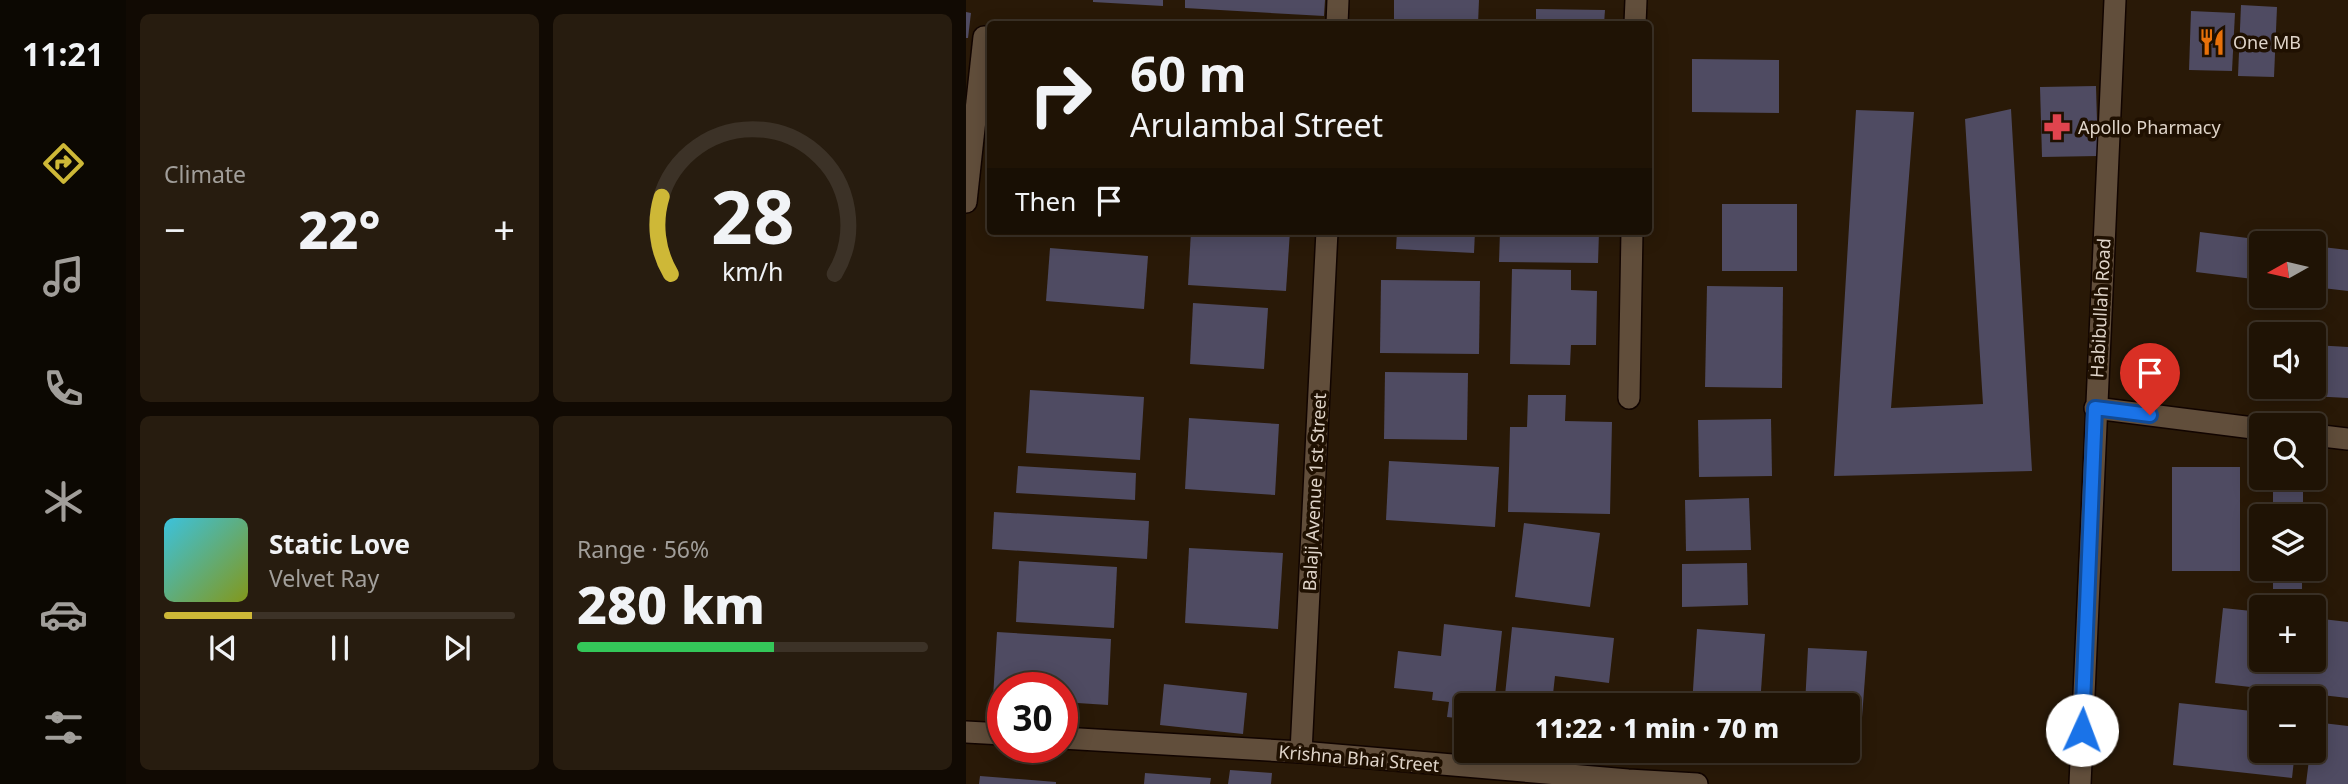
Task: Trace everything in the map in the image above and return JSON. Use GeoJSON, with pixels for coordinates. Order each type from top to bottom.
{"type":"FeatureCollection","features":[{"type":"Feature","properties":{"kind":"street"},"geometry":{"type":"LineString","coordinates":[[1337,21],[1338,0]]}},
{"type":"Feature","properties":{"kind":"street"},"geometry":{"type":"LineString","coordinates":[[1635,21],[1636,0]]}},
{"type":"Feature","properties":{"kind":"street","name":"Habibullah Road"},"geometry":{"type":"LineString","coordinates":[[2080,784],[2115,0]]}},
{"type":"Feature","properties":{"kind":"street"},"geometry":{"type":"LineString","coordinates":[[966,202],[984,37]]}},
{"type":"Feature","properties":{"kind":"street","name":"Balaji Avenue 1st Street"},"geometry":{"type":"LineString","coordinates":[[1301,752],[1327,235]]}},
{"type":"Feature","properties":{"kind":"street"},"geometry":{"type":"LineString","coordinates":[[1629,398],[1632,235]]}},
{"type":"Feature","properties":{"kind":"street"},"geometry":{"type":"LineString","coordinates":[[2095,408],[2249,427]]}},
{"type":"Feature","properties":{"kind":"street"},"geometry":{"type":"LineString","coordinates":[[2326,436],[2348,439]]}},
{"type":"Feature","properties":{"kind":"street"},"geometry":{"type":"LineString","coordinates":[[966,732],[987,733]]}},
{"type":"Feature","properties":{"kind":"street","name":"Krishna Bhai Street"},"geometry":{"type":"LineString","coordinates":[[1078,739],[1301,752],[1643,783],[1697,784]]}},
{"type":"Feature","properties":{"kind":"building"},"geometry":{"type":"Polygon","coordinates":[[[1163,0],[1163,6],[1093,2],[1163,0]]]}},
{"type":"Feature","properties":{"kind":"building"},"geometry":{"type":"Polygon","coordinates":[[[1185,0],[1325,0],[1324,16],[1185,8],[1185,0]]]}},
{"type":"Feature","properties":{"kind":"building"},"geometry":{"type":"Polygon","coordinates":[[[1394,0],[1479,0],[1478,21],[1394,21],[1394,0]]]}},
{"type":"Feature","properties":{"kind":"building"},"geometry":{"type":"Polygon","coordinates":[[[2241,5],[2277,7],[2274,77],[2238,76],[2241,5]]]}},
{"type":"Feature","properties":{"kind":"building"},"geometry":{"type":"Polygon","coordinates":[[[1536,9],[1605,10],[1604,21],[1536,21],[1536,9]]]}},
{"type":"Feature","properties":{"kind":"building","name":"One MB"},"geometry":{"type":"Polygon","coordinates":[[[2191,11],[2235,13],[2232,71],[2189,70],[2191,11]]]}},
{"type":"Feature","properties":{"kind":"building"},"geometry":{"type":"Polygon","coordinates":[[[966,12],[971,13],[968,38],[966,38],[966,12]]]}},
{"type":"Feature","properties":{"kind":"building"},"geometry":{"type":"Polygon","coordinates":[[[1692,59],[1779,60],[1779,113],[1692,112],[1692,59]]]}},
{"type":"Feature","properties":{"kind":"building"},"geometry":{"type":"Polygon","coordinates":[[[2096,86],[2098,156],[2042,157],[2040,87],[2096,86]]]}},
{"type":"Feature","properties":{"kind":"building"},"geometry":{"type":"Polygon","coordinates":[[[2011,109],[2032,471],[1834,476],[1856,110],[1914,112],[1891,408],[1983,404],[1965,119],[2011,109]]]}},
{"type":"Feature","properties":{"kind":"building"},"geometry":{"type":"Polygon","coordinates":[[[1722,204],[1797,204],[1797,271],[1722,271],[1722,204]]]}},
{"type":"Feature","properties":{"kind":"building"},"geometry":{"type":"Polygon","coordinates":[[[2200,232],[2249,238],[2249,279],[2196,272],[2200,232]]]}},
{"type":"Feature","properties":{"kind":"building"},"geometry":{"type":"Polygon","coordinates":[[[1191,235],[1290,235],[1286,291],[1188,285],[1191,235]]]}},
{"type":"Feature","properties":{"kind":"building"},"geometry":{"type":"Polygon","coordinates":[[[1397,235],[1475,235],[1474,253],[1396,249],[1397,235]]]}},
{"type":"Feature","properties":{"kind":"building"},"geometry":{"type":"Polygon","coordinates":[[[1500,235],[1599,235],[1598,263],[1499,262],[1500,235]]]}},
{"type":"Feature","properties":{"kind":"building"},"geometry":{"type":"Polygon","coordinates":[[[2326,247],[2348,250],[2348,291],[2326,288],[2326,247]]]}},
{"type":"Feature","properties":{"kind":"building"},"geometry":{"type":"Polygon","coordinates":[[[1050,248],[1148,256],[1144,309],[1046,301],[1050,248]]]}},
{"type":"Feature","properties":{"kind":"building"},"geometry":{"type":"Polygon","coordinates":[[[1512,269],[1571,270],[1571,290],[1597,291],[1596,345],[1571,345],[1570,365],[1510,364],[1512,269]]]}},
{"type":"Feature","properties":{"kind":"building"},"geometry":{"type":"Polygon","coordinates":[[[1381,280],[1480,281],[1479,354],[1380,353],[1381,280]]]}},
{"type":"Feature","properties":{"kind":"building"},"geometry":{"type":"Polygon","coordinates":[[[1707,286],[1783,287],[1782,388],[1705,387],[1707,286]]]}},
{"type":"Feature","properties":{"kind":"building"},"geometry":{"type":"Polygon","coordinates":[[[1193,303],[1268,308],[1264,369],[1190,364],[1193,303]]]}},
{"type":"Feature","properties":{"kind":"building"},"geometry":{"type":"Polygon","coordinates":[[[2326,346],[2348,347],[2348,398],[2326,397],[2326,346]]]}},
{"type":"Feature","properties":{"kind":"building"},"geometry":{"type":"Polygon","coordinates":[[[1385,372],[1468,373],[1467,440],[1384,439],[1385,372]]]}},
{"type":"Feature","properties":{"kind":"building"},"geometry":{"type":"Polygon","coordinates":[[[1030,390],[1144,397],[1140,460],[1026,453],[1030,390]]]}},
{"type":"Feature","properties":{"kind":"building"},"geometry":{"type":"Polygon","coordinates":[[[1528,395],[1566,395],[1565,421],[1612,422],[1610,514],[1508,512],[1510,427],[1527,427],[1528,395]]]}},
{"type":"Feature","properties":{"kind":"building"},"geometry":{"type":"Polygon","coordinates":[[[1189,418],[1279,424],[1275,495],[1185,489],[1189,418]]]}},
{"type":"Feature","properties":{"kind":"building"},"geometry":{"type":"Polygon","coordinates":[[[1771,419],[1772,476],[1699,477],[1698,420],[1771,419]]]}},
{"type":"Feature","properties":{"kind":"building"},"geometry":{"type":"Polygon","coordinates":[[[1389,461],[1499,467],[1495,527],[1386,520],[1389,461]]]}},
{"type":"Feature","properties":{"kind":"building"},"geometry":{"type":"Polygon","coordinates":[[[1018,466],[1136,473],[1135,500],[1016,493],[1018,466]]]}},
{"type":"Feature","properties":{"kind":"building"},"geometry":{"type":"Polygon","coordinates":[[[2172,467],[2240,467],[2240,571],[2172,571],[2172,467]]]}},
{"type":"Feature","properties":{"kind":"building"},"geometry":{"type":"Polygon","coordinates":[[[2273,490],[2303,490],[2303,504],[2273,504],[2273,490]]]}},
{"type":"Feature","properties":{"kind":"building"},"geometry":{"type":"Polygon","coordinates":[[[1749,498],[1751,550],[1686,551],[1685,500],[1749,498]]]}},
{"type":"Feature","properties":{"kind":"building"},"geometry":{"type":"Polygon","coordinates":[[[994,512],[1149,521],[1147,559],[992,549],[994,512]]]}},
{"type":"Feature","properties":{"kind":"building"},"geometry":{"type":"Polygon","coordinates":[[[1524,523],[1600,533],[1590,607],[1515,597],[1524,523]]]}},
{"type":"Feature","properties":{"kind":"building"},"geometry":{"type":"Polygon","coordinates":[[[1189,548],[1283,553],[1278,629],[1185,623],[1189,548]]]}},
{"type":"Feature","properties":{"kind":"building"},"geometry":{"type":"Polygon","coordinates":[[[1019,561],[1117,567],[1114,628],[1016,622],[1019,561]]]}},
{"type":"Feature","properties":{"kind":"building"},"geometry":{"type":"Polygon","coordinates":[[[1747,563],[1748,605],[1682,607],[1682,564],[1747,563]]]}},
{"type":"Feature","properties":{"kind":"building"},"geometry":{"type":"Polygon","coordinates":[[[2273,581],[2302,581],[2302,589],[2273,589],[2273,581]]]}},
{"type":"Feature","properties":{"kind":"building"},"geometry":{"type":"Polygon","coordinates":[[[2223,608],[2249,611],[2249,672],[2326,672],[2326,619],[2348,622],[2348,698],[2326,696],[2326,686],[2249,687],[2215,683],[2223,608]]]}},
{"type":"Feature","properties":{"kind":"building"},"geometry":{"type":"Polygon","coordinates":[[[1444,624],[1502,631],[1495,693],[1454,693],[1454,718],[1447,717],[1449,702],[1432,700],[1433,692],[1394,688],[1398,651],[1441,656],[1444,624]]]}},
{"type":"Feature","properties":{"kind":"building"},"geometry":{"type":"Polygon","coordinates":[[[1512,627],[1614,638],[1609,683],[1555,676],[1553,693],[1505,693],[1512,627]]]}},
{"type":"Feature","properties":{"kind":"building"},"geometry":{"type":"Polygon","coordinates":[[[1697,629],[1765,634],[1761,693],[1693,693],[1697,629]]]}},
{"type":"Feature","properties":{"kind":"building"},"geometry":{"type":"Polygon","coordinates":[[[997,632],[1111,639],[1108,705],[1078,703],[1078,672],[995,672],[997,632]]]}},
{"type":"Feature","properties":{"kind":"building"},"geometry":{"type":"Polygon","coordinates":[[[1808,648],[1867,651],[1860,744],[1860,693],[1806,693],[1808,648]]]}},
{"type":"Feature","properties":{"kind":"building"},"geometry":{"type":"Polygon","coordinates":[[[1164,684],[1247,693],[1243,734],[1160,725],[1164,684]]]}},
{"type":"Feature","properties":{"kind":"building"},"geometry":{"type":"Polygon","coordinates":[[[2179,703],[2249,711],[2249,763],[2294,763],[2292,778],[2173,765],[2179,703]]]}},
{"type":"Feature","properties":{"kind":"building"},"geometry":{"type":"Polygon","coordinates":[[[2326,723],[2348,726],[2348,784],[2306,784],[2309,763],[2326,763],[2326,723]]]}},
{"type":"Feature","properties":{"kind":"building"},"geometry":{"type":"Polygon","coordinates":[[[1230,770],[1272,773],[1271,784],[1228,784],[1230,770]]]}},
{"type":"Feature","properties":{"kind":"building"},"geometry":{"type":"Polygon","coordinates":[[[1145,773],[1211,778],[1210,784],[1144,784],[1145,773]]]}},
{"type":"Feature","properties":{"kind":"building"},"geometry":{"type":"Polygon","coordinates":[[[980,776],[1056,782],[1056,784],[979,784],[980,776]]]}},
{"type":"Feature","properties":{"kind":"place","name":"One MB"},"geometry":{"type":"Point","coordinates":[2212,42]}},
{"type":"Feature","properties":{"kind":"place","name":"Apollo Pharmacy"},"geometry":{"type":"Point","coordinates":[2057,127]}},
{"type":"Feature","properties":{"kind":"route"},"geometry":{"type":"LineString","coordinates":[[2082,730],[2095,408],[2150,415]]}}]}
